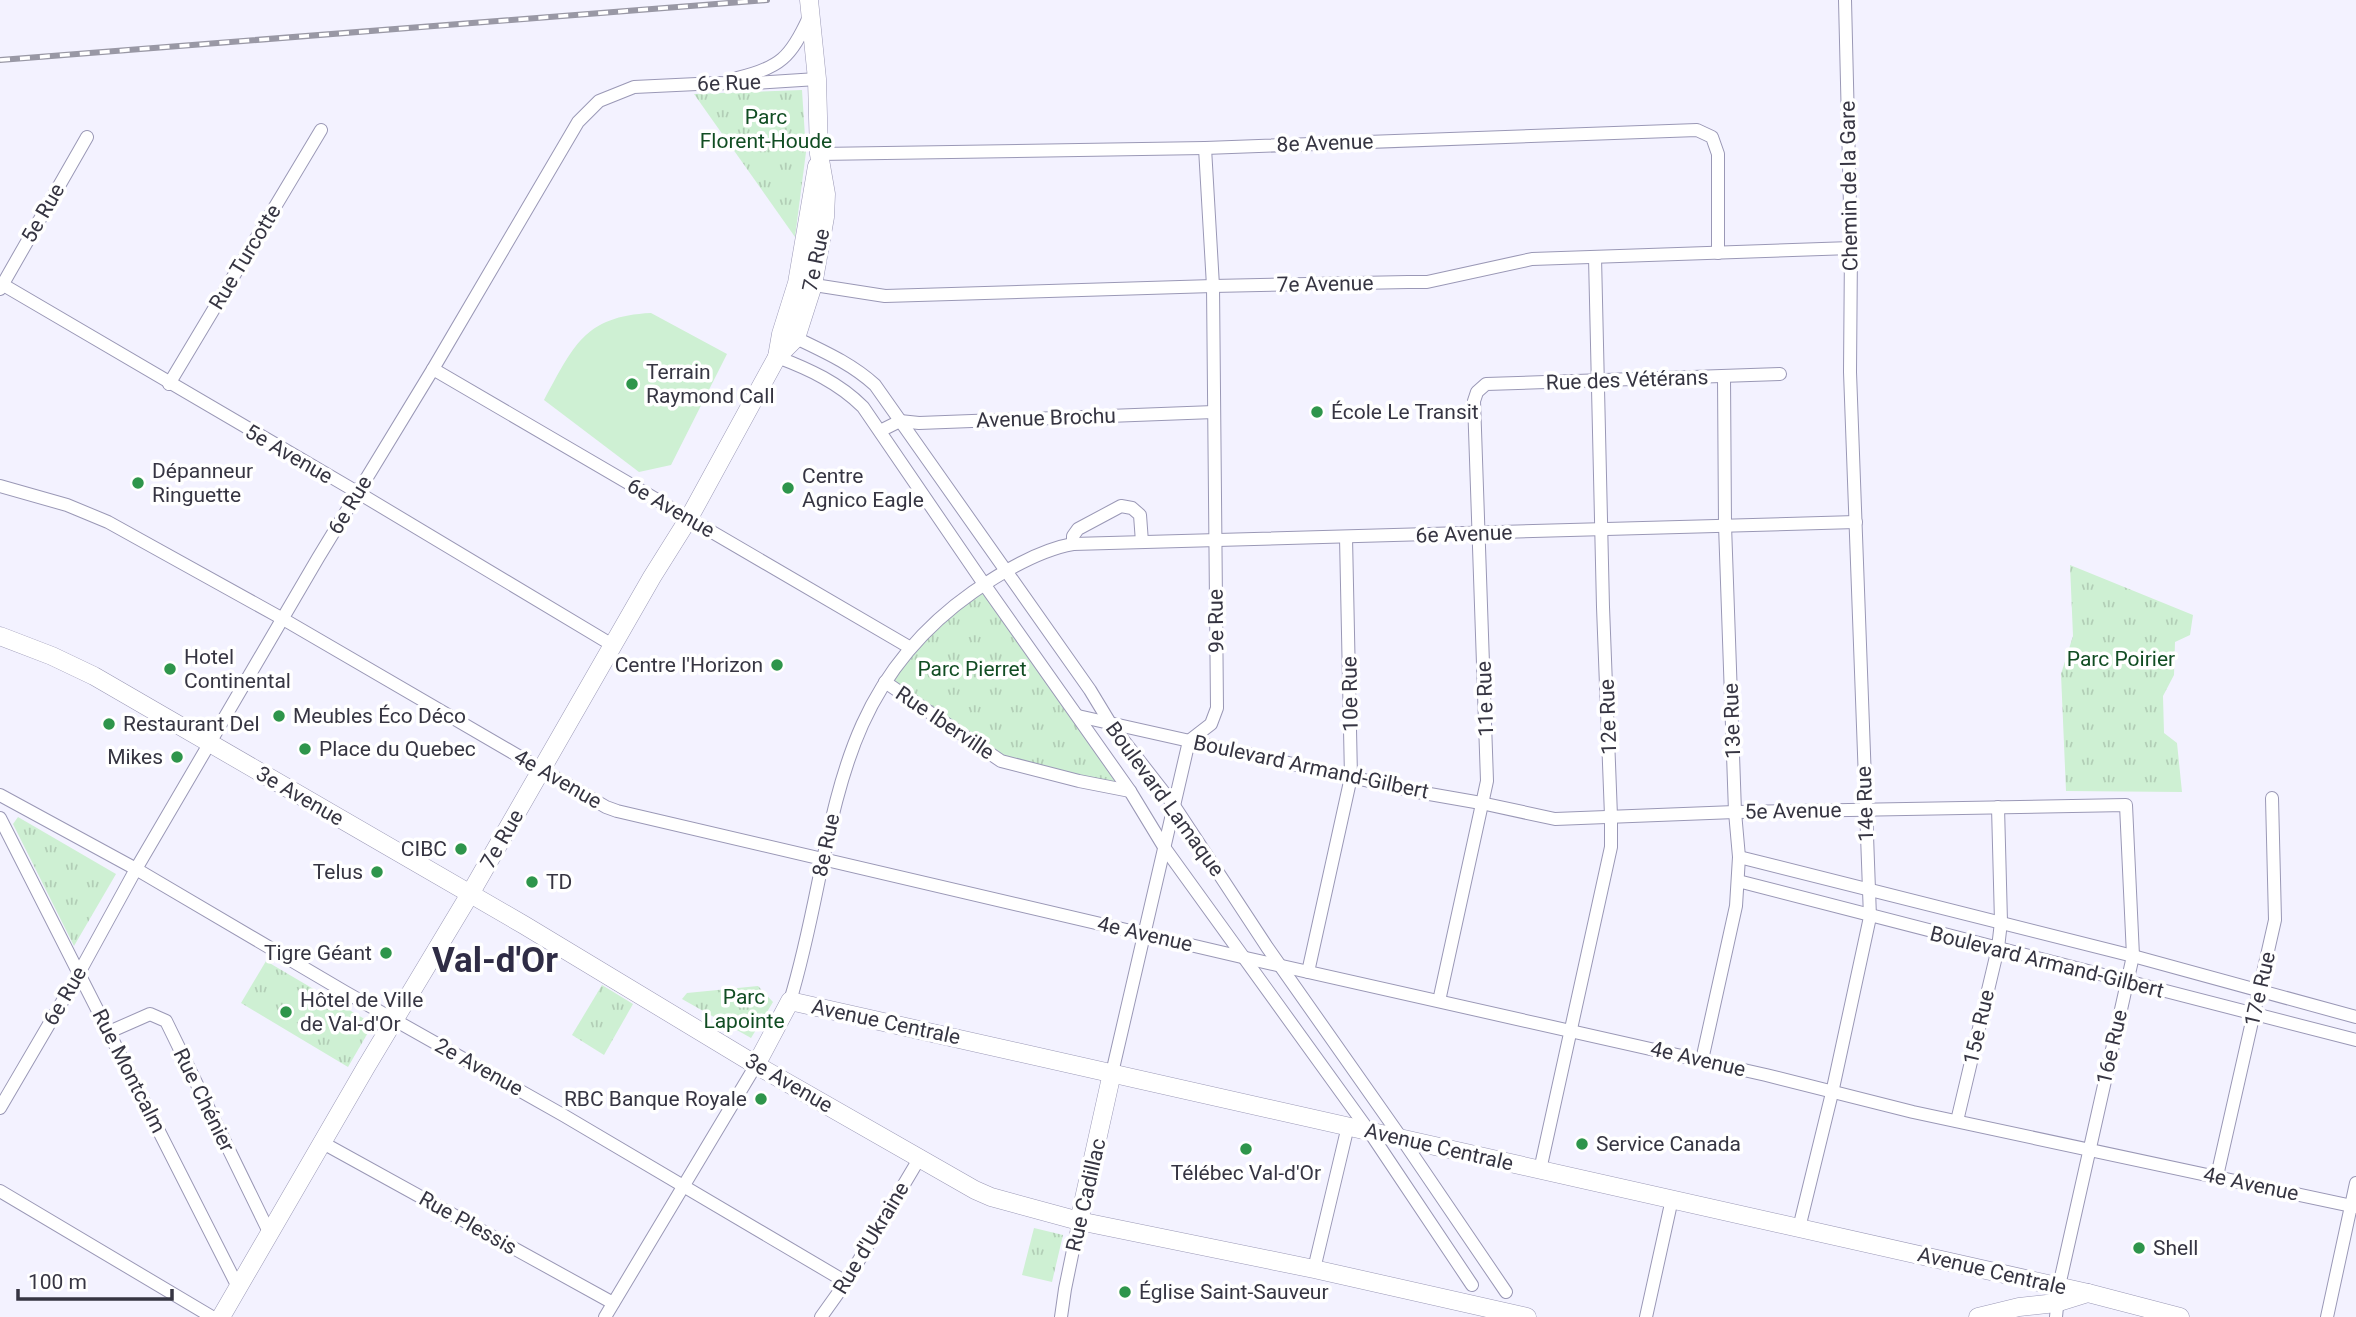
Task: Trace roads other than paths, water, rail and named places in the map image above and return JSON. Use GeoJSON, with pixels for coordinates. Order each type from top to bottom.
{"type":"FeatureCollection","features":[{"type":"Feature","properties":{"kind":"main road","name":"7e Rue"},"geometry":{"type":"LineString","coordinates":[[221,1317],[542,771],[652,577],[689,518],[777,357],[796,338],[805,284],[825,217],[826,194],[819,154],[817,79],[809,7]]}},
{"type":"Feature","properties":{"kind":"main road","name":"7e Rue"},"geometry":{"type":"LineString","coordinates":[[777,357],[781,334],[805,284]]}},
{"type":"Feature","properties":{"kind":"main road","name":"3e Avenue"},"geometry":{"type":"LineString","coordinates":[[0,636],[94,676],[470,894],[757,1065],[991,1198],[1079,1221],[1314,1269],[1459,1309],[1486,1309],[1527,1317]]}},
{"type":"Feature","properties":{"kind":"main road","name":"8e Rue"},"geometry":{"type":"LineString","coordinates":[[757,1065],[790,1001]]}},
{"type":"Feature","properties":{"kind":"main road","name":"Avenue Centrale"},"geometry":{"type":"LineString","coordinates":[[790,1001],[1800,1228],[2057,1302]]}},
{"type":"Feature","properties":{"kind":"main road","name":"Rue Cadillac"},"geometry":{"type":"LineString","coordinates":[[1079,1221],[1112,1073]]}},
{"type":"Feature","properties":{"kind":"main road"},"geometry":{"type":"LineString","coordinates":[[1978,1317],[2018,1307],[2057,1302],[2088,1293],[2180,1317]]}},
{"type":"Feature","properties":{"kind":"street","name":"Chemin de la Gare"},"geometry":{"type":"LineString","coordinates":[[1844,0],[1851,248],[1850,372]]}},
{"type":"Feature","properties":{"kind":"street"},"geometry":{"type":"LineString","coordinates":[[718,83],[756,74],[785,59],[796,45],[809,7]]}},
{"type":"Feature","properties":{"kind":"street","name":"6e Rue"},"geometry":{"type":"LineString","coordinates":[[0,1108],[136,869],[357,492],[433,369],[578,122],[599,101],[634,87],[817,79]]}},
{"type":"Feature","properties":{"kind":"street","name":"Rue Turcotte"},"geometry":{"type":"LineString","coordinates":[[169,384],[321,130]]}},
{"type":"Feature","properties":{"kind":"street","name":"8e Avenue"},"geometry":{"type":"LineString","coordinates":[[819,154],[1205,148],[1697,130],[1712,137],[1718,154],[1718,253]]}},
{"type":"Feature","properties":{"kind":"street","name":"5e Rue"},"geometry":{"type":"LineString","coordinates":[[1,286],[87,136]]}},
{"type":"Feature","properties":{"kind":"street","name":"9e Rue"},"geometry":{"type":"LineString","coordinates":[[1189,741],[1211,724],[1217,708],[1213,286],[1205,148]]}},
{"type":"Feature","properties":{"kind":"street","name":"7e Avenue"},"geometry":{"type":"LineString","coordinates":[[805,284],[885,296],[1427,282],[1532,259],[1851,248]]}},
{"type":"Feature","properties":{"kind":"street","name":"12e Rue"},"geometry":{"type":"LineString","coordinates":[[1540,1170],[1611,847],[1595,257]]}},
{"type":"Feature","properties":{"kind":"street","name":"5e Avenue"},"geometry":{"type":"LineString","coordinates":[[1,286],[357,492],[614,646]]}},
{"type":"Feature","properties":{"kind":"street","name":"Boulevard Lamaque"},"geometry":{"type":"LineString","coordinates":[[796,338],[858,370],[875,385],[1090,690],[1110,723],[1173,804],[1281,966],[1506,1292]]}},
{"type":"Feature","properties":{"kind":"street","name":"Boulevard Lamaque"},"geometry":{"type":"LineString","coordinates":[[777,357],[830,381],[850,394],[863,407],[1130,791],[1164,847],[1369,1131],[1472,1286]]}},
{"type":"Feature","properties":{"kind":"street","name":"6e Avenue"},"geometry":{"type":"LineString","coordinates":[[433,369],[909,648]]}},
{"type":"Feature","properties":{"kind":"street","name":"14e Rue"},"geometry":{"type":"LineString","coordinates":[[1800,1228],[1870,917],[1850,372]]}},
{"type":"Feature","properties":{"kind":"street","name":"Rue des Vétérans"},"geometry":{"type":"LineString","coordinates":[[1477,392],[1486,384],[1780,374]]}},
{"type":"Feature","properties":{"kind":"street","name":"13e Rue"},"geometry":{"type":"LineString","coordinates":[[1702,1060],[1735,906],[1739,857],[1735,812],[1726,525],[1724,377]]}},
{"type":"Feature","properties":{"kind":"street","name":"11e Rue"},"geometry":{"type":"LineString","coordinates":[[1439,1001],[1488,781],[1475,401],[1477,392]]}},
{"type":"Feature","properties":{"kind":"street","name":"Avenue Brochu"},"geometry":{"type":"LineString","coordinates":[[900,421],[919,424],[1214,412]]}},
{"type":"Feature","properties":{"kind":"street"},"geometry":{"type":"LineString","coordinates":[[880,431],[900,421]]}},
{"type":"Feature","properties":{"kind":"street","name":"4e Avenue"},"geometry":{"type":"LineString","coordinates":[[0,486],[67,505],[108,522],[283,619],[542,771],[617,811],[1246,958],[1702,1060],[1832,1093],[2354,1207]]}},
{"type":"Feature","properties":{"kind":"street","name":"8e Rue"},"geometry":{"type":"LineString","coordinates":[[790,1001],[802,961],[822,858],[847,760],[858,731],[885,682],[909,648],[950,608],[984,584],[1057,547],[1073,544],[1073,536],[1078,529],[1121,506],[1132,508],[1140,515],[1142,542]]}},
{"type":"Feature","properties":{"kind":"street","name":"6e Avenue"},"geometry":{"type":"LineString","coordinates":[[1073,544],[1856,522]]}},
{"type":"Feature","properties":{"kind":"street","name":"10e Rue"},"geometry":{"type":"LineString","coordinates":[[1308,972],[1352,777],[1346,537]]}},
{"type":"Feature","properties":{"kind":"street","name":"Rue Iberville"},"geometry":{"type":"LineString","coordinates":[[885,682],[1001,761],[1130,791]]}},
{"type":"Feature","properties":{"kind":"street","name":"Boulevard Armand-Gilbert"},"geometry":{"type":"LineString","coordinates":[[1078,716],[1544,818]]}},
{"type":"Feature","properties":{"kind":"street"},"geometry":{"type":"LineString","coordinates":[[1112,1073],[1189,741]]}},
{"type":"Feature","properties":{"kind":"street","name":"2e Avenue"},"geometry":{"type":"LineString","coordinates":[[0,795],[136,869],[846,1282]]}},
{"type":"Feature","properties":{"kind":"street","name":"17e Rue"},"geometry":{"type":"LineString","coordinates":[[2217,1176],[2275,920],[2272,798]]}},
{"type":"Feature","properties":{"kind":"street","name":"5e Avenue"},"geometry":{"type":"LineString","coordinates":[[1544,818],[1865,809],[2126,806]]}},
{"type":"Feature","properties":{"kind":"street","name":"16e Rue"},"geometry":{"type":"LineString","coordinates":[[2057,1302],[2088,1149],[2133,956],[2126,806]]}},
{"type":"Feature","properties":{"kind":"street","name":"15e Rue"},"geometry":{"type":"LineString","coordinates":[[1957,1121],[1998,948],[2001,922],[1998,807]]}},
{"type":"Feature","properties":{"kind":"street","name":"Rue Montcalm"},"geometry":{"type":"LineString","coordinates":[[0,818],[238,1287]]}},
{"type":"Feature","properties":{"kind":"street","name":"Boulevard Armand-Gilbert"},"geometry":{"type":"LineString","coordinates":[[1739,857],[2133,956],[2356,1017]]}},
{"type":"Feature","properties":{"kind":"street","name":"Boulevard Armand-Gilbert"},"geometry":{"type":"LineString","coordinates":[[1738,881],[2356,1041]]}},
{"type":"Feature","properties":{"kind":"street","name":"Rue Chénier"},"geometry":{"type":"LineString","coordinates":[[109,1032],[150,1014],[166,1021],[270,1234]]}},
{"type":"Feature","properties":{"kind":"street","name":"8e Rue"},"geometry":{"type":"LineString","coordinates":[[605,1317],[757,1065]]}},
{"type":"Feature","properties":{"kind":"street"},"geometry":{"type":"LineString","coordinates":[[1314,1269],[1348,1126]]}},
{"type":"Feature","properties":{"kind":"street","name":"Rue Plessis"},"geometry":{"type":"LineString","coordinates":[[323,1143],[613,1303]]}},
{"type":"Feature","properties":{"kind":"street","name":"Rue d'Ukraine"},"geometry":{"type":"LineString","coordinates":[[821,1317],[846,1282],[919,1159]]}},
{"type":"Feature","properties":{"kind":"street"},"geometry":{"type":"LineString","coordinates":[[2327,1317],[2354,1207],[2356,1183]]}},
{"type":"Feature","properties":{"kind":"street"},"geometry":{"type":"LineString","coordinates":[[0,1191],[212,1317]]}},
{"type":"Feature","properties":{"kind":"street"},"geometry":{"type":"LineString","coordinates":[[1646,1317],[1672,1199]]}},
{"type":"Feature","properties":{"kind":"street","name":"Rue Cadillac"},"geometry":{"type":"LineString","coordinates":[[1061,1317],[1079,1221]]}},
{"type":"Feature","properties":{"kind":"street"},"geometry":{"type":"LineString","coordinates":[[1461,1269],[1483,1258]]}},
{"type":"Feature","properties":{"kind":"railway"},"geometry":{"type":"LineString","coordinates":[[0,60],[767,0]]}},
{"type":"Feature","properties":{"kind":"place","name":"Terrain Raymond Call"},"geometry":{"type":"Point","coordinates":[632,384]}},
{"type":"Feature","properties":{"kind":"place","name":"École Le Transit"},"geometry":{"type":"Point","coordinates":[1317,412]}},
{"type":"Feature","properties":{"kind":"place","name":"Dépanneur Ringuette"},"geometry":{"type":"Point","coordinates":[138,483]}},
{"type":"Feature","properties":{"kind":"place","name":"Centre Agnico Eagle"},"geometry":{"type":"Point","coordinates":[788,488]}},
{"type":"Feature","properties":{"kind":"place","name":"Centre l'Horizon"},"geometry":{"type":"Point","coordinates":[777,665]}},
{"type":"Feature","properties":{"kind":"place","name":"Hotel Continental"},"geometry":{"type":"Point","coordinates":[170,669]}},
{"type":"Feature","properties":{"kind":"place","name":"Meubles Éco Déco"},"geometry":{"type":"Point","coordinates":[279,716]}},
{"type":"Feature","properties":{"kind":"place","name":"Restaurant Del"},"geometry":{"type":"Point","coordinates":[109,724]}},
{"type":"Feature","properties":{"kind":"place","name":"Place du Quebec"},"geometry":{"type":"Point","coordinates":[305,749]}},
{"type":"Feature","properties":{"kind":"place","name":"Mikes"},"geometry":{"type":"Point","coordinates":[177,757]}},
{"type":"Feature","properties":{"kind":"place","name":"CIBC"},"geometry":{"type":"Point","coordinates":[461,849]}},
{"type":"Feature","properties":{"kind":"place","name":"Telus"},"geometry":{"type":"Point","coordinates":[377,872]}},
{"type":"Feature","properties":{"kind":"place","name":"TD"},"geometry":{"type":"Point","coordinates":[532,882]}},
{"type":"Feature","properties":{"kind":"place","name":"Tigre Géant"},"geometry":{"type":"Point","coordinates":[386,953]}},
{"type":"Feature","properties":{"kind":"place","name":"Hôtel de Ville de Val-d'Or"},"geometry":{"type":"Point","coordinates":[286,1012]}},
{"type":"Feature","properties":{"kind":"place","name":"RBC Banque Royale"},"geometry":{"type":"Point","coordinates":[761,1099]}},
{"type":"Feature","properties":{"kind":"place","name":"Service Canada"},"geometry":{"type":"Point","coordinates":[1582,1144]}},
{"type":"Feature","properties":{"kind":"place","name":"Télébec Val-d'Or"},"geometry":{"type":"Point","coordinates":[1246,1149]}},
{"type":"Feature","properties":{"kind":"place","name":"Shell"},"geometry":{"type":"Point","coordinates":[2139,1248]}},
{"type":"Feature","properties":{"kind":"place","name":"Église Saint-Sauveur"},"geometry":{"type":"Point","coordinates":[1125,1292]}},
{"type":"Feature","properties":{"kind":"district","name":"Val-d'Or"},"geometry":{"type":"Point","coordinates":[495,960]}},
{"type":"Feature","properties":{"kind":"park label","name":"Parc Florent-Houde"},"geometry":{"type":"Point","coordinates":[766,129]}},
{"type":"Feature","properties":{"kind":"park label","name":"Parc Poirier"},"geometry":{"type":"Point","coordinates":[2121,659]}},
{"type":"Feature","properties":{"kind":"park label","name":"Parc Pierret"},"geometry":{"type":"Point","coordinates":[972,669]}},
{"type":"Feature","properties":{"kind":"park label","name":"Parc Lapointe"},"geometry":{"type":"Point","coordinates":[744,1009]}}]}
